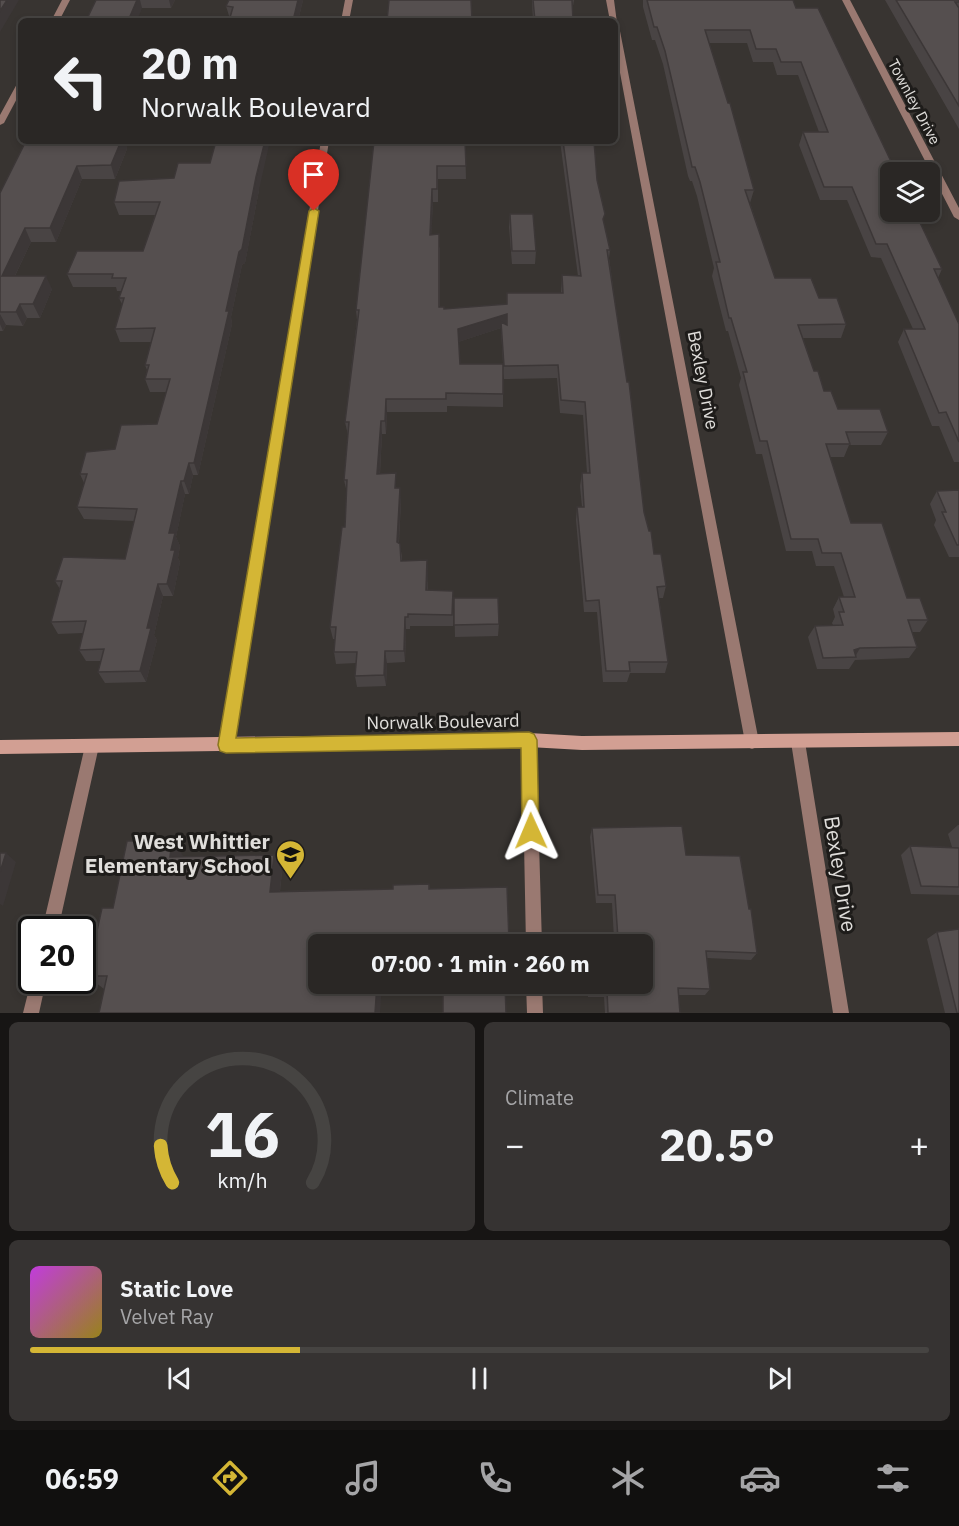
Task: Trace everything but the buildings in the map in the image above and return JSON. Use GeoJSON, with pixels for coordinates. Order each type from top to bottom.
{"type":"FeatureCollection","features":[{"type":"Feature","properties":{"kind":"main road","name":"Norwalk Boulevard"},"geometry":{"type":"LineString","coordinates":[[0,747],[529,740],[582,743],[959,739]]}},
{"type":"Feature","properties":{"kind":"street"},"geometry":{"type":"LineString","coordinates":[[57,18],[66,0]]}},
{"type":"Feature","properties":{"kind":"street"},"geometry":{"type":"LineString","coordinates":[[345,18],[348,0]]}},
{"type":"Feature","properties":{"kind":"street"},"geometry":{"type":"LineString","coordinates":[[610,0],[613,18]]}},
{"type":"Feature","properties":{"kind":"street","name":"Townley Drive"},"geometry":{"type":"LineString","coordinates":[[846,0],[959,217]]}},
{"type":"Feature","properties":{"kind":"street","name":"Bexley Drive"},"geometry":{"type":"LineString","coordinates":[[618,42],[752,742]]}},
{"type":"Feature","properties":{"kind":"street"},"geometry":{"type":"LineString","coordinates":[[2,117],[18,89]]}},
{"type":"Feature","properties":{"kind":"street"},"geometry":{"type":"LineString","coordinates":[[226,745],[325,144]]}},
{"type":"Feature","properties":{"kind":"street"},"geometry":{"type":"LineString","coordinates":[[529,740],[534,934]]}},
{"type":"Feature","properties":{"kind":"street","name":"Bexley Drive"},"geometry":{"type":"LineString","coordinates":[[798,742],[841,1013]]}},
{"type":"Feature","properties":{"kind":"street"},"geometry":{"type":"LineString","coordinates":[[53,916],[92,746]]}},
{"type":"Feature","properties":{"kind":"street"},"geometry":{"type":"LineString","coordinates":[[31,1013],[35,994]]}},
{"type":"Feature","properties":{"kind":"street"},"geometry":{"type":"LineString","coordinates":[[534,994],[535,1013]]}},
{"type":"Feature","properties":{"kind":"place","name":"West Whittier Elementary School"},"geometry":{"type":"Point","coordinates":[291,880]}},
{"type":"Feature","properties":{"kind":"route"},"geometry":{"type":"LineString","coordinates":[[314,211],[226,745],[529,740],[531,831]]}}]}
